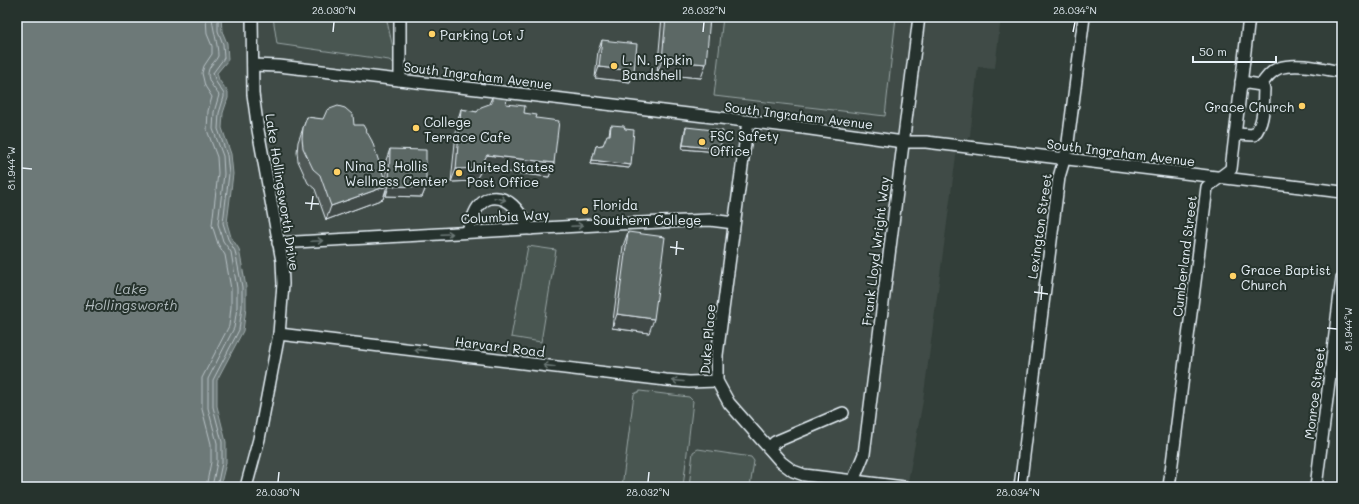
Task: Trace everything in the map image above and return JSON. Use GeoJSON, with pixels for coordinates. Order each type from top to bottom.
{"type":"FeatureCollection","features":[{"type":"Feature","properties":{"kind":"street","name":"Lake Hollingsworth Drive"},"geometry":{"type":"LineString","coordinates":[[249,487],[279,334],[283,284],[278,243],[258,130],[254,94],[252,17]]}},
{"type":"Feature","properties":{"kind":"street"},"geometry":{"type":"LineString","coordinates":[[400,17],[400,80]]}},
{"type":"Feature","properties":{"kind":"street","name":"Frank Lloyd Wright Way"},"geometry":{"type":"LineString","coordinates":[[852,484],[864,454],[919,17]]}},
{"type":"Feature","properties":{"kind":"street","name":"Lexington Street"},"geometry":{"type":"LineString","coordinates":[[1020,487],[1059,176],[1066,150],[1072,112],[1084,17]]}},
{"type":"Feature","properties":{"kind":"street","name":"Cumberland Street"},"geometry":{"type":"LineString","coordinates":[[1169,487],[1207,187],[1231,170],[1249,17]]}},
{"type":"Feature","properties":{"kind":"street","name":"South Ingraham Avenue"},"geometry":{"type":"LineString","coordinates":[[253,65],[280,66],[748,121],[903,142],[926,142],[1342,192]]}},
{"type":"Feature","properties":{"kind":"street"},"geometry":{"type":"LineString","coordinates":[[1261,85],[1269,75],[1279,68],[1291,66],[1342,72]]}},
{"type":"Feature","properties":{"kind":"street"},"geometry":{"type":"LineString","coordinates":[[1241,82],[1261,85]]}},
{"type":"Feature","properties":{"kind":"street"},"geometry":{"type":"LineString","coordinates":[[1235,134],[1254,135],[1259,129],[1262,120],[1264,89],[1261,85]]}},
{"type":"Feature","properties":{"kind":"street","name":"Duke Place"},"geometry":{"type":"LineString","coordinates":[[748,121],[717,354],[717,381],[729,403],[781,462],[793,471],[804,475],[852,484],[904,487]]}},
{"type":"Feature","properties":{"kind":"street"},"geometry":{"type":"LineString","coordinates":[[467,232],[478,207],[486,199],[494,198],[505,199],[515,207],[530,229]]}},
{"type":"Feature","properties":{"kind":"street","name":"Columbia Way"},"geometry":{"type":"LineString","coordinates":[[278,243],[710,220],[734,223]]}},
{"type":"Feature","properties":{"kind":"street","name":"Monroe Street"},"geometry":{"type":"LineString","coordinates":[[1316,487],[1337,359],[1342,278]]}},
{"type":"Feature","properties":{"kind":"street","name":"Harvard Road"},"geometry":{"type":"LineString","coordinates":[[279,334],[666,380],[689,382],[717,381]]}},
{"type":"Feature","properties":{"kind":"street"},"geometry":{"type":"LineString","coordinates":[[769,448],[775,442],[843,413]]}},
{"type":"Feature","properties":{"kind":"shaded area","name":"Florida Southern College"},"geometry":{"type":"Polygon","coordinates":[[[207,17],[1001,17],[995,68],[978,67],[970,136],[956,156],[923,401],[907,487],[182,487],[207,17]]]}},
{"type":"Feature","properties":{"kind":"shaded area"},"geometry":{"type":"Polygon","coordinates":[[[273,17],[386,17],[397,65],[389,60],[277,44],[273,17]]]}},
{"type":"Feature","properties":{"kind":"shaded area"},"geometry":{"type":"Polygon","coordinates":[[[723,17],[896,17],[885,116],[714,96],[723,17]]]}},
{"type":"Feature","properties":{"kind":"shaded area"},"geometry":{"type":"Polygon","coordinates":[[[528,246],[556,250],[541,342],[511,337],[528,246]]]}},
{"type":"Feature","properties":{"kind":"shaded area"},"geometry":{"type":"Polygon","coordinates":[[[640,391],[689,397],[693,401],[683,487],[622,487],[634,394],[640,391]]]}},
{"type":"Feature","properties":{"kind":"shaded area"},"geometry":{"type":"Polygon","coordinates":[[[698,449],[751,457],[754,461],[750,487],[689,487],[693,452],[698,449]]]}},
{"type":"Feature","properties":{"kind":"water","name":"Lake Hollingsworth"},"geometry":{"type":"Polygon","coordinates":[[[17,17],[221,17],[222,31],[227,43],[228,60],[217,73],[219,80],[228,92],[228,98],[223,113],[222,128],[231,154],[233,174],[227,223],[231,237],[239,249],[246,287],[246,308],[243,331],[217,380],[217,406],[226,442],[226,463],[220,487],[17,487],[17,17]]]}},
{"type":"Feature","properties":{"kind":"building"},"geometry":{"type":"Polygon","coordinates":[[[666,17],[710,17],[706,64],[662,60],[666,17]]]}},
{"type":"Feature","properties":{"kind":"building"},"geometry":{"type":"Polygon","coordinates":[[[602,40],[637,44],[634,71],[599,67],[602,40]]]}},
{"type":"Feature","properties":{"kind":"building"},"geometry":{"type":"Polygon","coordinates":[[[492,97],[507,99],[506,104],[525,106],[524,113],[537,115],[536,118],[559,121],[554,163],[487,155],[480,168],[456,169],[461,109],[477,112],[481,107],[492,103],[492,97]]]}},
{"type":"Feature","properties":{"kind":"building","name":"Nina B. Hollis Wellness Center"},"geometry":{"type":"Polygon","coordinates":[[[338,106],[345,108],[353,115],[354,125],[363,125],[372,141],[387,186],[331,206],[320,175],[313,169],[303,148],[302,138],[303,128],[307,117],[323,119],[327,110],[338,106]]]}},
{"type":"Feature","properties":{"kind":"building"},"geometry":{"type":"Polygon","coordinates":[[[611,125],[624,126],[625,129],[634,130],[631,165],[592,160],[596,146],[603,145],[607,135],[610,135],[611,125]]]}},
{"type":"Feature","properties":{"kind":"building","name":"FSC Safety Office"},"geometry":{"type":"Polygon","coordinates":[[[686,127],[723,131],[720,149],[683,145],[686,127]]]}},
{"type":"Feature","properties":{"kind":"building"},"geometry":{"type":"Polygon","coordinates":[[[390,149],[426,150],[426,187],[389,186],[390,149]]]}},
{"type":"Feature","properties":{"kind":"building"},"geometry":{"type":"Polygon","coordinates":[[[628,232],[665,237],[654,319],[617,314],[628,232]]]}},
{"type":"Feature","properties":{"kind":"place","name":"Parking Lot J"},"geometry":{"type":"Point","coordinates":[432,34]}},
{"type":"Feature","properties":{"kind":"place","name":"L. N. Pipkin Bandshell"},"geometry":{"type":"Point","coordinates":[614,66]}},
{"type":"Feature","properties":{"kind":"place","name":"Grace Church"},"geometry":{"type":"Point","coordinates":[1302,106]}},
{"type":"Feature","properties":{"kind":"place","name":"College Terrace Cafe"},"geometry":{"type":"Point","coordinates":[416,128]}},
{"type":"Feature","properties":{"kind":"place","name":"FSC Safety Office"},"geometry":{"type":"Point","coordinates":[702,142]}},
{"type":"Feature","properties":{"kind":"place","name":"Nina B. Hollis Wellness Center"},"geometry":{"type":"Point","coordinates":[337,172]}},
{"type":"Feature","properties":{"kind":"place","name":"United States Post Office"},"geometry":{"type":"Point","coordinates":[459,173]}},
{"type":"Feature","properties":{"kind":"place","name":"Florida Southern College"},"geometry":{"type":"Point","coordinates":[585,211]}},
{"type":"Feature","properties":{"kind":"place","name":"Grace Baptist Church"},"geometry":{"type":"Point","coordinates":[1233,276]}}]}
